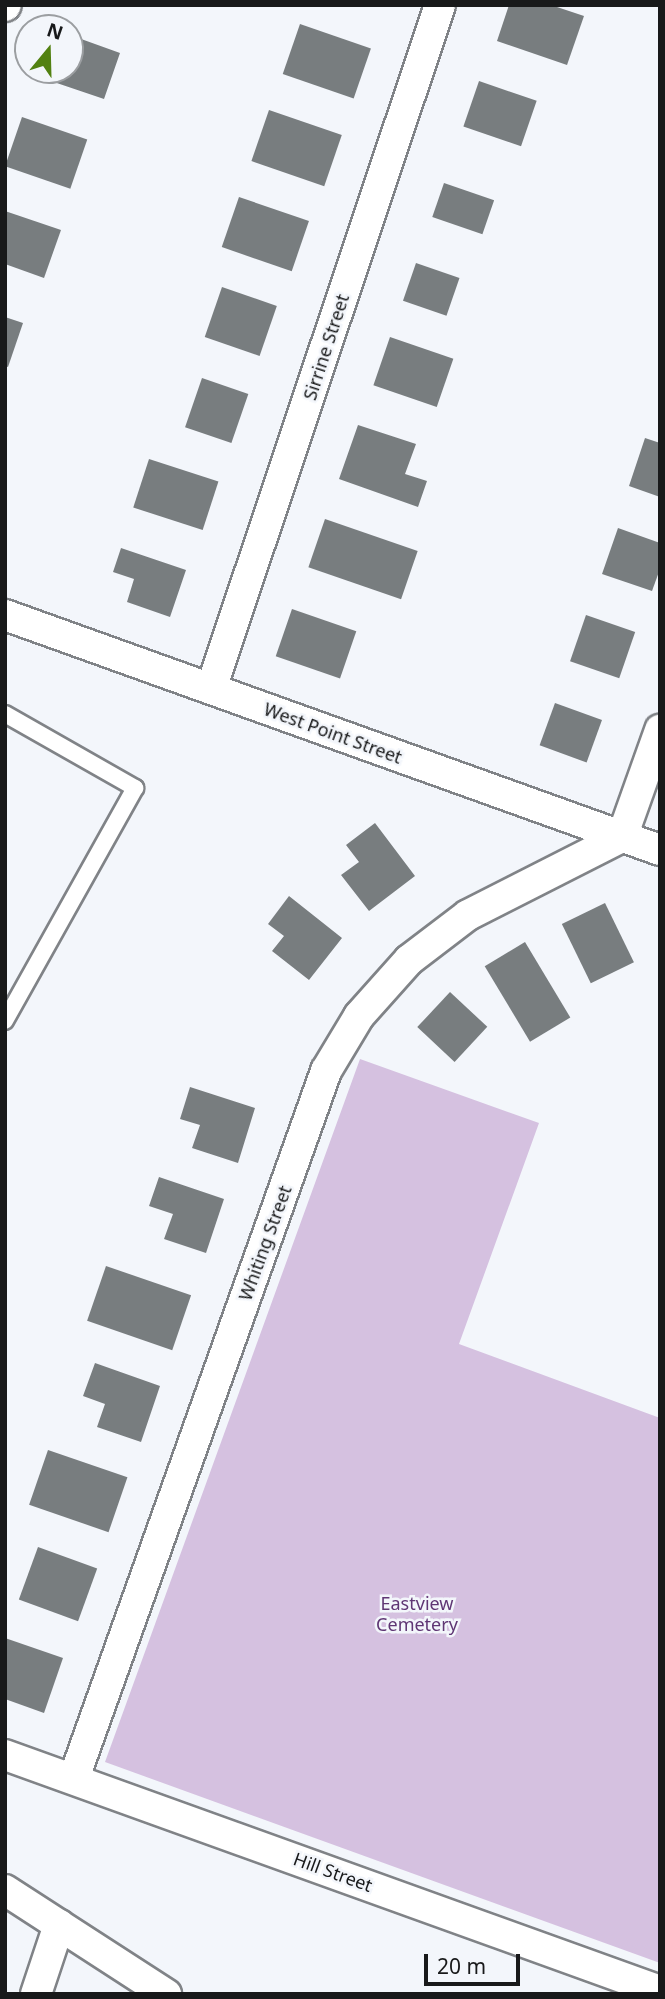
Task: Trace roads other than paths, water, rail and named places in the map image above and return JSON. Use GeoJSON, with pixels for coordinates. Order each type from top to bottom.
{"type":"FeatureCollection","features":[{"type":"Feature","properties":{"kind":"street","name":"Sirrine Street"},"geometry":{"type":"LineString","coordinates":[[212,689],[440,5]]}},
{"type":"Feature","properties":{"kind":"street","name":"West Point Street"},"geometry":{"type":"LineString","coordinates":[[5,615],[660,850]]}},
{"type":"Feature","properties":{"kind":"street"},"geometry":{"type":"LineString","coordinates":[[622,837],[660,730]]}},
{"type":"Feature","properties":{"kind":"street","name":"Whiting Street"},"geometry":{"type":"LineString","coordinates":[[74,1778],[326,1071],[359,1016],[409,960],[468,915],[622,837]]}},
{"type":"Feature","properties":{"kind":"street","name":"Hill Street"},"geometry":{"type":"LineString","coordinates":[[5,1755],[660,1991]]}},
{"type":"Feature","properties":{"kind":"street"},"geometry":{"type":"LineString","coordinates":[[12,1902],[59,1925],[166,1994]]}},
{"type":"Feature","properties":{"kind":"street"},"geometry":{"type":"LineString","coordinates":[[36,1994],[59,1925]]}},
{"type":"Feature","properties":{"kind":"lane"},"geometry":{"type":"LineString","coordinates":[[5,714],[135,788],[5,1021]]}},
{"type":"Feature","properties":{"kind":"park label","name":"Eastview Cemetery"},"geometry":{"type":"Point","coordinates":[417,1614]}}]}
